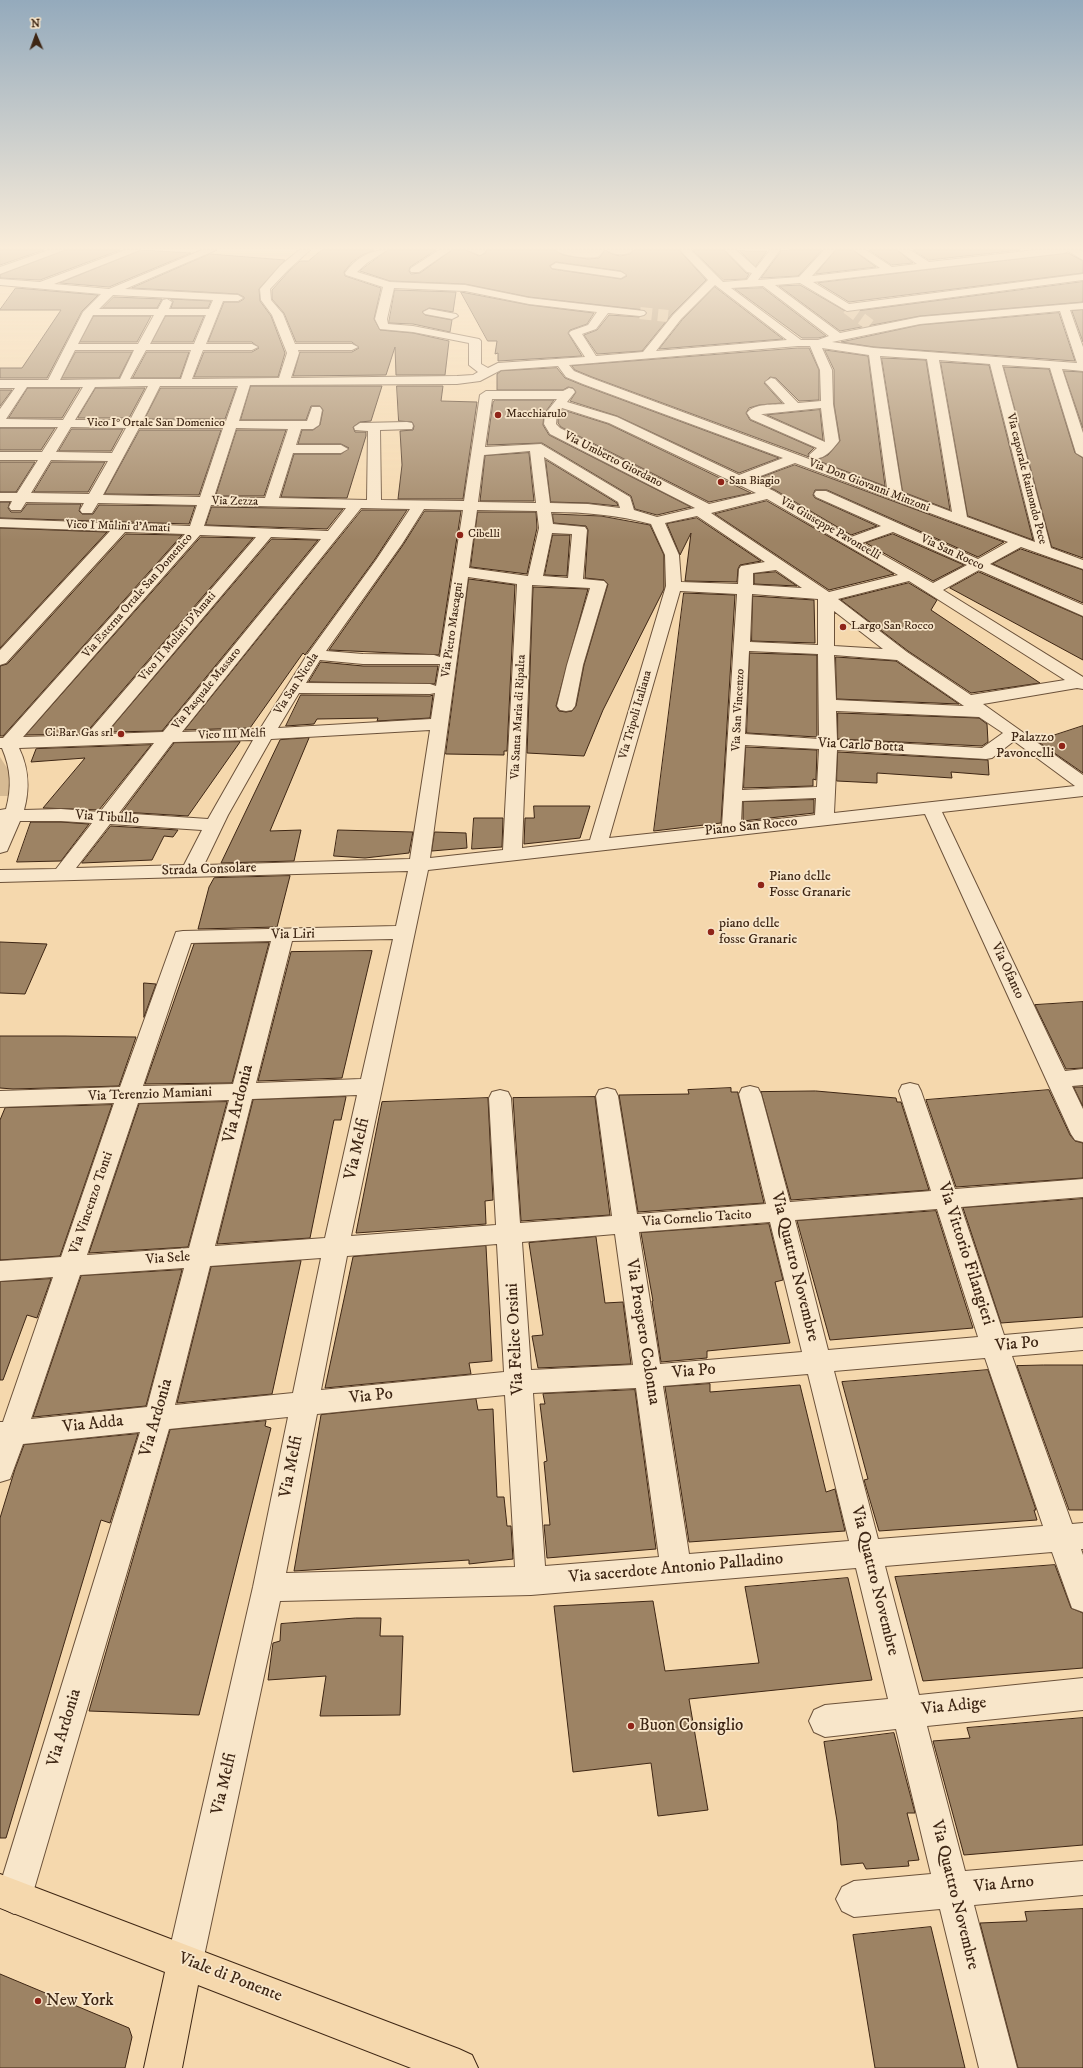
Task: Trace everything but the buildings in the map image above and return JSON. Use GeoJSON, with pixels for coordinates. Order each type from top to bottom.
{"type":"FeatureCollection","features":[{"type":"Feature","properties":{"kind":"main road","name":"Viale di Ponente"},"geometry":{"type":"LineString","coordinates":[[7,1893],[459,2068]]}},
{"type":"Feature","properties":{"kind":"main road","name":"Via Melfi"},"geometry":{"type":"LineString","coordinates":[[163,2068],[185,1961]]}},
{"type":"Feature","properties":{"kind":"street"},"geometry":{"type":"LineString","coordinates":[[52,383],[72,347],[252,347]]}},
{"type":"Feature","properties":{"kind":"street"},"geometry":{"type":"LineString","coordinates":[[125,378],[142,347]]}},
{"type":"Feature","properties":{"kind":"street"},"geometry":{"type":"LineString","coordinates":[[186,378],[199,347]]}},
{"type":"Feature","properties":{"kind":"street"},"geometry":{"type":"LineString","coordinates":[[284,382],[293,353],[290,347],[352,347]]}},
{"type":"Feature","properties":{"kind":"street"},"geometry":{"type":"LineString","coordinates":[[476,347],[475,365],[488,373]]}},
{"type":"Feature","properties":{"kind":"street"},"geometry":{"type":"LineString","coordinates":[[584,347],[593,360]]}},
{"type":"Feature","properties":{"kind":"street"},"geometry":{"type":"LineString","coordinates":[[647,355],[653,347]]}},
{"type":"Feature","properties":{"kind":"street"},"geometry":{"type":"LineString","coordinates":[[0,384],[284,382],[476,378],[498,367],[754,347]]}},
{"type":"Feature","properties":{"kind":"street"},"geometry":{"type":"LineString","coordinates":[[738,480],[800,460],[827,448],[832,441],[827,404],[826,370],[816,347]]}},
{"type":"Feature","properties":{"kind":"street"},"geometry":{"type":"LineString","coordinates":[[837,347],[874,352],[1083,367]]}},
{"type":"Feature","properties":{"kind":"street"},"geometry":{"type":"LineString","coordinates":[[1077,347],[1083,364]]}},
{"type":"Feature","properties":{"kind":"street"},"geometry":{"type":"LineString","coordinates":[[874,352],[895,495]]}},
{"type":"Feature","properties":{"kind":"street"},"geometry":{"type":"LineString","coordinates":[[932,356],[961,521]]}},
{"type":"Feature","properties":{"kind":"street","name":"Via caporale Raimondo Pece"},"geometry":{"type":"LineString","coordinates":[[995,361],[1044,550]]}},
{"type":"Feature","properties":{"kind":"street","name":"Via Don Giovanni Minzoni"},"geometry":{"type":"LineString","coordinates":[[561,362],[570,374],[587,381],[1083,565]]}},
{"type":"Feature","properties":{"kind":"street"},"geometry":{"type":"LineString","coordinates":[[1055,365],[1083,453]]}},
{"type":"Feature","properties":{"kind":"street"},"geometry":{"type":"LineString","coordinates":[[476,378],[486,396]]}},
{"type":"Feature","properties":{"kind":"street"},"geometry":{"type":"LineString","coordinates":[[563,400],[576,386],[587,381]]}},
{"type":"Feature","properties":{"kind":"street","name":"Via Esterna Ortale San Domenico"},"geometry":{"type":"LineString","coordinates":[[4,743],[196,530],[245,382]]}},
{"type":"Feature","properties":{"kind":"street"},"geometry":{"type":"LineString","coordinates":[[772,382],[795,407]]}},
{"type":"Feature","properties":{"kind":"street"},"geometry":{"type":"LineString","coordinates":[[2,526],[22,497],[91,383]]}},
{"type":"Feature","properties":{"kind":"street"},"geometry":{"type":"LineString","coordinates":[[0,418],[23,384]]}},
{"type":"Feature","properties":{"kind":"street"},"geometry":{"type":"LineString","coordinates":[[76,526],[94,499],[154,386]]}},
{"type":"Feature","properties":{"kind":"street","name":"Via Giuseppe Pavoncelli"},"geometry":{"type":"LineString","coordinates":[[486,396],[563,400],[613,420],[769,494],[933,589],[1081,683]]}},
{"type":"Feature","properties":{"kind":"street","name":"Via Pietro Mascagni"},"geometry":{"type":"LineString","coordinates":[[419,865],[486,396]]}},
{"type":"Feature","properties":{"kind":"street","name":"Via Umberto Giordano"},"geometry":{"type":"LineString","coordinates":[[563,400],[551,414],[550,424],[555,431],[704,510],[823,595]]}},
{"type":"Feature","properties":{"kind":"street"},"geometry":{"type":"LineString","coordinates":[[827,404],[761,410],[753,413],[755,416],[827,448]]}},
{"type":"Feature","properties":{"kind":"street"},"geometry":{"type":"LineString","coordinates":[[613,420],[655,406]]}},
{"type":"Feature","properties":{"kind":"street","name":"Vico I° Ortale San Domenico"},"geometry":{"type":"LineString","coordinates":[[0,423],[313,426],[316,410]]}},
{"type":"Feature","properties":{"kind":"street"},"geometry":{"type":"LineString","coordinates":[[270,503],[296,425]]}},
{"type":"Feature","properties":{"kind":"street"},"geometry":{"type":"LineString","coordinates":[[360,426],[407,426]]}},
{"type":"Feature","properties":{"kind":"street"},"geometry":{"type":"LineString","coordinates":[[372,505],[375,496],[374,426]]}},
{"type":"Feature","properties":{"kind":"street"},"geometry":{"type":"LineString","coordinates":[[478,451],[536,447],[625,500],[628,513]]}},
{"type":"Feature","properties":{"kind":"street","name":"Via Santa Maria di Ripalta"},"geometry":{"type":"LineString","coordinates":[[512,854],[530,580],[546,528],[536,447]]}},
{"type":"Feature","properties":{"kind":"street"},"geometry":{"type":"LineString","coordinates":[[288,449],[341,449]]}},
{"type":"Feature","properties":{"kind":"street"},"geometry":{"type":"LineString","coordinates":[[0,456],[117,457]]}},
{"type":"Feature","properties":{"kind":"street"},"geometry":{"type":"LineString","coordinates":[[769,494],[657,521],[672,555],[674,586],[823,595],[911,576]]}},
{"type":"Feature","properties":{"kind":"street","name":"Via San Rocco"},"geometry":{"type":"LineString","coordinates":[[821,494],[896,526],[979,566],[1083,611]]}},
{"type":"Feature","properties":{"kind":"street","name":"Via Zezza"},"geometry":{"type":"LineString","coordinates":[[0,497],[356,505],[588,508],[628,513],[657,521]]}},
{"type":"Feature","properties":{"kind":"street","name":"Via Pasquale Massaro"},"geometry":{"type":"LineString","coordinates":[[61,875],[104,817],[356,505]]}},
{"type":"Feature","properties":{"kind":"street","name":"Via San Nicola"},"geometry":{"type":"LineString","coordinates":[[191,871],[213,825],[264,734],[316,655],[402,534],[419,506]]}},
{"type":"Feature","properties":{"kind":"street","name":"Vico I Mulini d'Amati"},"geometry":{"type":"LineString","coordinates":[[2,526],[122,527],[332,535]]}},
{"type":"Feature","properties":{"kind":"street"},"geometry":{"type":"LineString","coordinates":[[850,542],[896,526]]}},
{"type":"Feature","properties":{"kind":"street"},"geometry":{"type":"LineString","coordinates":[[0,660],[122,527]]}},
{"type":"Feature","properties":{"kind":"street"},"geometry":{"type":"LineString","coordinates":[[546,528],[580,530],[575,582]]}},
{"type":"Feature","properties":{"kind":"street","name":"Vico II Molini D'Amati"},"geometry":{"type":"LineString","coordinates":[[90,741],[267,532]]}},
{"type":"Feature","properties":{"kind":"street"},"geometry":{"type":"LineString","coordinates":[[933,589],[979,566],[1020,542]]}},
{"type":"Feature","properties":{"kind":"street","name":"Via San Vincenzo"},"geometry":{"type":"LineString","coordinates":[[731,830],[746,569],[779,565]]}},
{"type":"Feature","properties":{"kind":"street"},"geometry":{"type":"LineString","coordinates":[[461,572],[530,580],[599,584],[575,665],[566,706]]}},
{"type":"Feature","properties":{"kind":"street","name":"Via Tripoli Italiana"},"geometry":{"type":"LineString","coordinates":[[598,844],[674,586]]}},
{"type":"Feature","properties":{"kind":"street"},"geometry":{"type":"LineString","coordinates":[[823,595],[828,744],[824,819]]}},
{"type":"Feature","properties":{"kind":"street"},"geometry":{"type":"LineString","coordinates":[[823,595],[901,654],[1014,733],[1083,784]]}},
{"type":"Feature","properties":{"kind":"street"},"geometry":{"type":"LineString","coordinates":[[742,646],[901,654]]}},
{"type":"Feature","properties":{"kind":"street"},"geometry":{"type":"LineString","coordinates":[[316,655],[434,660]]}},
{"type":"Feature","properties":{"kind":"street"},"geometry":{"type":"LineString","coordinates":[[968,701],[1081,683]]}},
{"type":"Feature","properties":{"kind":"street"},"geometry":{"type":"LineString","coordinates":[[295,688],[430,689]]}},
{"type":"Feature","properties":{"kind":"street"},"geometry":{"type":"LineString","coordinates":[[826,705],[984,712]]}},
{"type":"Feature","properties":{"kind":"street","name":"Vico III Melfi"},"geometry":{"type":"LineString","coordinates":[[4,743],[264,734],[439,724]]}},
{"type":"Feature","properties":{"kind":"street","name":"Via Carlo Botta"},"geometry":{"type":"LineString","coordinates":[[737,740],[986,754],[1014,733]]}},
{"type":"Feature","properties":{"kind":"street"},"geometry":{"type":"LineString","coordinates":[[0,847],[6,816],[18,795],[18,770],[4,743]]}},
{"type":"Feature","properties":{"kind":"street","name":"Piano San Rocco"},"geometry":{"type":"LineString","coordinates":[[419,865],[1083,791]]}},
{"type":"Feature","properties":{"kind":"street"},"geometry":{"type":"LineString","coordinates":[[734,796],[826,792]]}},
{"type":"Feature","properties":{"kind":"street","name":"Via Ofanto"},"geometry":{"type":"LineString","coordinates":[[931,808],[1083,1134]]}},
{"type":"Feature","properties":{"kind":"street","name":"Via Tibullo"},"geometry":{"type":"LineString","coordinates":[[6,816],[104,817],[213,825]]}},
{"type":"Feature","properties":{"kind":"street","name":"Strada Consolare"},"geometry":{"type":"LineString","coordinates":[[0,876],[419,865]]}},
{"type":"Feature","properties":{"kind":"street","name":"Via Melfi"},"geometry":{"type":"LineString","coordinates":[[185,1961],[268,1587],[336,1247],[372,1087],[419,865]]}},
{"type":"Feature","properties":{"kind":"street","name":"Via Liri"},"geometry":{"type":"LineString","coordinates":[[183,937],[404,932]]}},
{"type":"Feature","properties":{"kind":"street","name":"Via Ardonia"},"geometry":{"type":"LineString","coordinates":[[7,1893],[158,1418],[283,935]]}},
{"type":"Feature","properties":{"kind":"street","name":"Via Vincenzo Tonti"},"geometry":{"type":"LineString","coordinates":[[0,1470],[6,1433],[70,1266],[183,937]]}},
{"type":"Feature","properties":{"kind":"street"},"geometry":{"type":"LineString","coordinates":[[1058,1079],[1083,1078]]}},
{"type":"Feature","properties":{"kind":"street","name":"Via Terenzio Mamiani"},"geometry":{"type":"LineString","coordinates":[[0,1099],[372,1087]]}},
{"type":"Feature","properties":{"kind":"street","name":"Via Vittorio Filangieri"},"geometry":{"type":"LineString","coordinates":[[910,1092],[947,1199],[995,1347],[1072,1536],[1083,1598]]}},
{"type":"Feature","properties":{"kind":"street","name":"Via Quattro Novembre"},"geometry":{"type":"LineString","coordinates":[[750,1094],[998,2068]]}},
{"type":"Feature","properties":{"kind":"street","name":"Via Prospero Colonna"},"geometry":{"type":"LineString","coordinates":[[607,1096],[676,1568]]}},
{"type":"Feature","properties":{"kind":"street","name":"Via Felice Orsini"},"geometry":{"type":"LineString","coordinates":[[500,1098],[510,1234],[531,1581]]}},
{"type":"Feature","properties":{"kind":"street","name":"Via Cornelio Tacito"},"geometry":{"type":"LineString","coordinates":[[336,1247],[1083,1188]]}},
{"type":"Feature","properties":{"kind":"street","name":"Via Sele"},"geometry":{"type":"LineString","coordinates":[[0,1271],[336,1247]]}},
{"type":"Feature","properties":{"kind":"street","name":"Via Po"},"geometry":{"type":"LineString","coordinates":[[305,1403],[518,1382],[649,1376],[1083,1339]]}},
{"type":"Feature","properties":{"kind":"street","name":"Via Adda"},"geometry":{"type":"LineString","coordinates":[[6,1433],[305,1403]]}},
{"type":"Feature","properties":{"kind":"street","name":"Via sacerdote Antonio Palladino"},"geometry":{"type":"LineString","coordinates":[[268,1587],[531,1581],[1072,1536]]}},
{"type":"Feature","properties":{"kind":"street","name":"Via Adige"},"geometry":{"type":"LineString","coordinates":[[825,1721],[1083,1694]]}},
{"type":"Feature","properties":{"kind":"street","name":"Via Arno"},"geometry":{"type":"LineString","coordinates":[[854,1898],[1083,1878]]}},
{"type":"Feature","properties":{"kind":"shaded area"},"geometry":{"type":"Polygon","coordinates":[[[0,757],[9,771],[9,796],[0,796],[0,757]]]}},
{"type":"Feature","properties":{"kind":"place","name":"Macchiarulo"},"geometry":{"type":"Point","coordinates":[498,415]}},
{"type":"Feature","properties":{"kind":"place","name":"San Biagio"},"geometry":{"type":"Point","coordinates":[721,482]}},
{"type":"Feature","properties":{"kind":"place","name":"Cibelli"},"geometry":{"type":"Point","coordinates":[460,535]}},
{"type":"Feature","properties":{"kind":"place","name":"Largo San Rocco"},"geometry":{"type":"Point","coordinates":[843,627]}},
{"type":"Feature","properties":{"kind":"place","name":"Ci.Bar. Gas srl"},"geometry":{"type":"Point","coordinates":[121,734]}},
{"type":"Feature","properties":{"kind":"place","name":"Palazzo Pavoncelli"},"geometry":{"type":"Point","coordinates":[1062,746]}},
{"type":"Feature","properties":{"kind":"place","name":"Piano delle Fosse Granarie"},"geometry":{"type":"Point","coordinates":[761,885]}},
{"type":"Feature","properties":{"kind":"place","name":"piano delle fosse Granarie"},"geometry":{"type":"Point","coordinates":[711,932]}},
{"type":"Feature","properties":{"kind":"place","name":"Buon Consiglio"},"geometry":{"type":"Point","coordinates":[631,1726]}},
{"type":"Feature","properties":{"kind":"place","name":"New York"},"geometry":{"type":"Point","coordinates":[38,2001]}}]}
